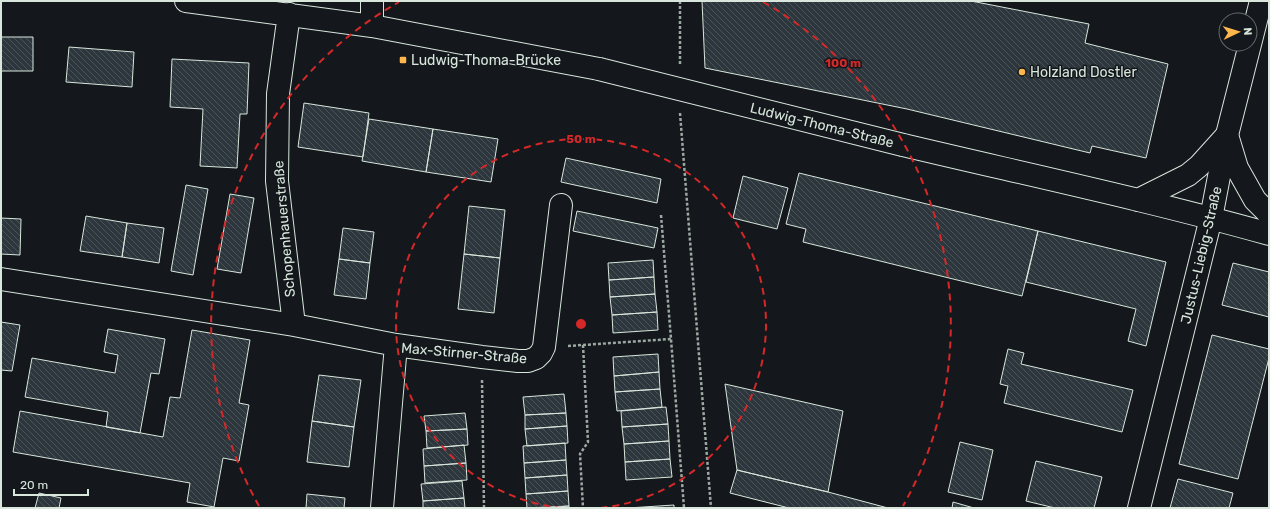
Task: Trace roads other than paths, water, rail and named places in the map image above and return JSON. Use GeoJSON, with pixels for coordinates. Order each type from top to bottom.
{"type":"FeatureCollection","features":[{"type":"Feature","properties":{"kind":"street","name":"Ludwig-Thoma-Straße"},"geometry":{"type":"LineString","coordinates":[[186,1],[372,26],[598,69],[903,145],[1138,200],[1269,234]]}},
{"type":"Feature","properties":{"kind":"street"},"geometry":{"type":"LineString","coordinates":[[372,1],[372,26]]}},
{"type":"Feature","properties":{"kind":"street","name":"Justus-Liebig-Straße"},"geometry":{"type":"LineString","coordinates":[[1139,508],[1211,218],[1227,135],[1261,1]]}},
{"type":"Feature","properties":{"kind":"street","name":"Schopenhauerstraße"},"geometry":{"type":"LineString","coordinates":[[289,14],[278,94],[276,180],[294,325]]}},
{"type":"Feature","properties":{"kind":"street"},"geometry":{"type":"LineString","coordinates":[[1138,200],[1188,174],[1198,166],[1227,135]]}},
{"type":"Feature","properties":{"kind":"street"},"geometry":{"type":"LineString","coordinates":[[1227,135],[1237,168],[1255,200],[1269,214]]}},
{"type":"Feature","properties":{"kind":"street","name":"Max-Stirner-Straße"},"geometry":{"type":"LineString","coordinates":[[382,508],[396,345],[518,361],[528,361],[536,358],[544,347],[562,205]]}},
{"type":"Feature","properties":{"kind":"street"},"geometry":{"type":"LineString","coordinates":[[1,279],[294,325],[396,345]]}},
{"type":"Feature","properties":{"kind":"place","name":"Ludwig-Thoma-Brücke"},"geometry":{"type":"Point","coordinates":[403,60]}},
{"type":"Feature","properties":{"kind":"place","name":"Holzland Dostler"},"geometry":{"type":"Point","coordinates":[1022,72]}}]}
